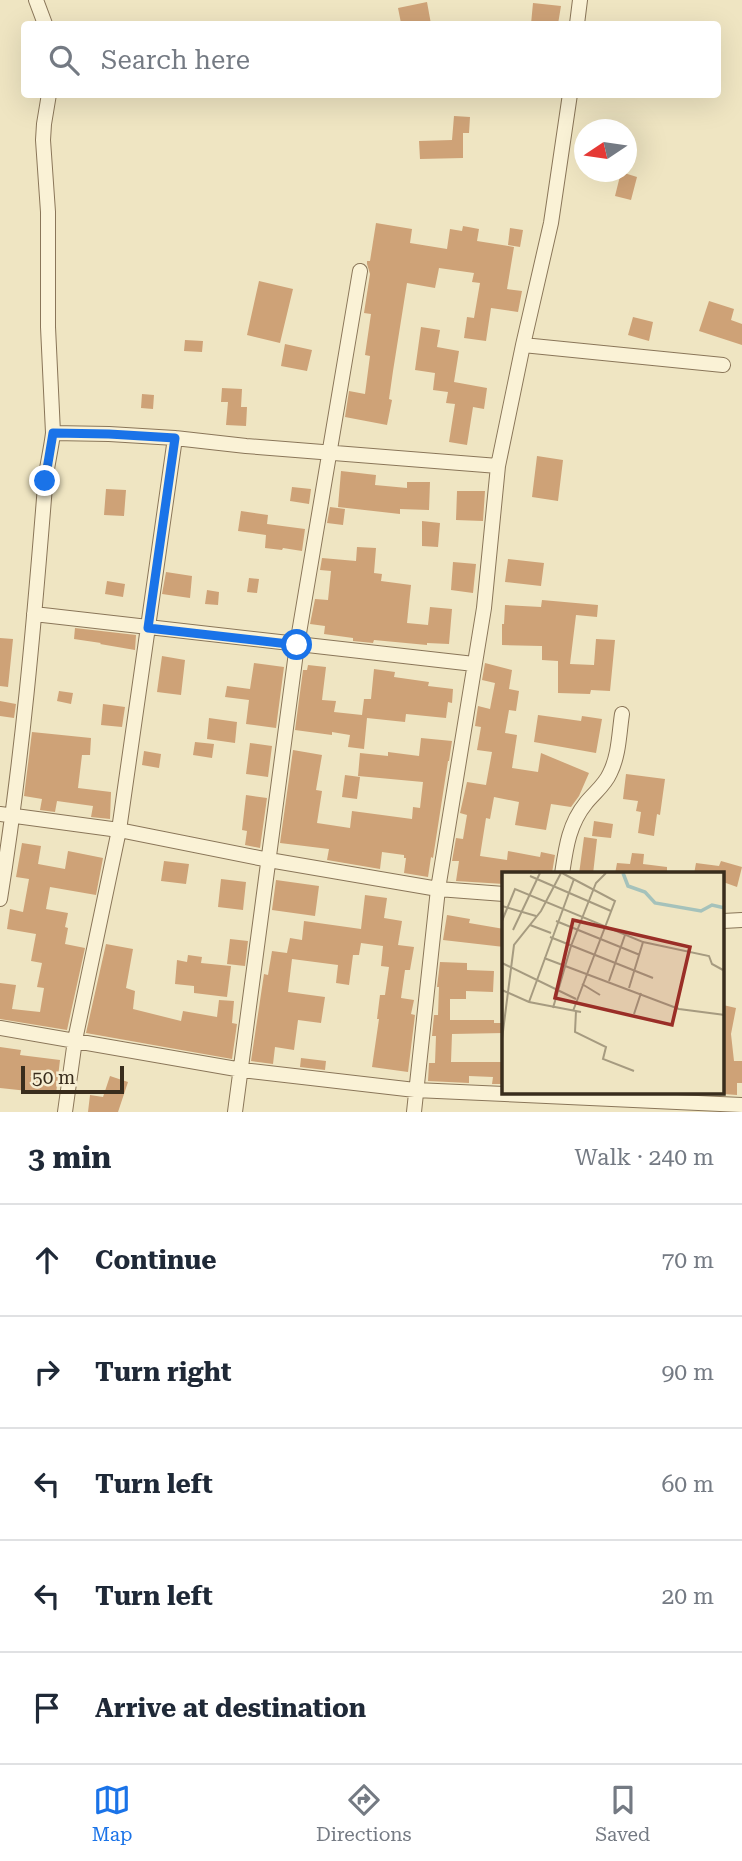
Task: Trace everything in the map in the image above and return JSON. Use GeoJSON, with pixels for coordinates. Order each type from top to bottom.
{"type":"FeatureCollection","features":[{"type":"Feature","properties":{"kind":"street"},"geometry":{"type":"LineString","coordinates":[[36,0],[44,21]]}},
{"type":"Feature","properties":{"kind":"street"},"geometry":{"type":"LineString","coordinates":[[577,21],[580,0]]}},
{"type":"Feature","properties":{"kind":"street"},"geometry":{"type":"LineString","coordinates":[[0,899],[7,815],[34,614],[45,481],[53,433],[48,327],[48,212],[43,140],[48,98]]}},
{"type":"Feature","properties":{"kind":"street"},"geometry":{"type":"LineString","coordinates":[[414,1112],[438,889],[484,608],[498,466],[551,223],[569,98]]}},
{"type":"Feature","properties":{"kind":"street"},"geometry":{"type":"LineString","coordinates":[[235,1112],[297,645],[360,271]]}},
{"type":"Feature","properties":{"kind":"street"},"geometry":{"type":"LineString","coordinates":[[523,345],[723,365]]}},
{"type":"Feature","properties":{"kind":"street"},"geometry":{"type":"LineString","coordinates":[[53,433],[175,438],[498,466]]}},
{"type":"Feature","properties":{"kind":"street"},"geometry":{"type":"LineString","coordinates":[[65,1112],[75,1040],[119,830],[175,438]]}},
{"type":"Feature","properties":{"kind":"street"},"geometry":{"type":"LineString","coordinates":[[34,614],[474,664]]}},
{"type":"Feature","properties":{"kind":"street"},"geometry":{"type":"LineString","coordinates":[[562,872],[567,841],[575,818],[607,780],[611,771],[622,714]]}},
{"type":"Feature","properties":{"kind":"street"},"geometry":{"type":"LineString","coordinates":[[7,815],[119,830],[438,889],[502,894]]}},
{"type":"Feature","properties":{"kind":"street"},"geometry":{"type":"LineString","coordinates":[[724,921],[742,920]]}},
{"type":"Feature","properties":{"kind":"street"},"geometry":{"type":"LineString","coordinates":[[0,1028],[242,1070],[415,1090],[742,1105]]}},
{"type":"Feature","properties":{"kind":"building"},"geometry":{"type":"Polygon","coordinates":[[[427,2],[430,21],[401,21],[398,8],[427,2]]]}},
{"type":"Feature","properties":{"kind":"building"},"geometry":{"type":"Polygon","coordinates":[[[533,3],[561,6],[558,21],[531,21],[533,3]]]}},
{"type":"Feature","properties":{"kind":"building"},"geometry":{"type":"Polygon","coordinates":[[[454,116],[470,117],[469,133],[463,133],[463,158],[420,159],[419,141],[452,140],[454,116]]]}},
{"type":"Feature","properties":{"kind":"building"},"geometry":{"type":"Polygon","coordinates":[[[618,182],[636,182],[631,200],[615,196],[618,182]]]}},
{"type":"Feature","properties":{"kind":"building"},"geometry":{"type":"Polygon","coordinates":[[[376,223],[412,229],[410,243],[447,249],[450,229],[462,231],[463,226],[479,229],[477,241],[514,247],[507,289],[522,291],[518,312],[491,308],[486,341],[464,338],[467,317],[474,318],[480,283],[472,282],[474,273],[439,268],[435,288],[407,283],[387,425],[345,417],[349,391],[365,394],[370,356],[365,355],[371,314],[364,313],[370,274],[367,261],[370,261],[376,223]]]}},
{"type":"Feature","properties":{"kind":"building"},"geometry":{"type":"Polygon","coordinates":[[[510,228],[523,230],[520,247],[508,245],[510,228]]]}},
{"type":"Feature","properties":{"kind":"building"},"geometry":{"type":"Polygon","coordinates":[[[259,281],[293,289],[280,343],[247,335],[259,281]]]}},
{"type":"Feature","properties":{"kind":"building"},"geometry":{"type":"Polygon","coordinates":[[[709,301],[734,309],[731,320],[742,324],[742,345],[699,331],[709,301]]]}},
{"type":"Feature","properties":{"kind":"building"},"geometry":{"type":"Polygon","coordinates":[[[633,317],[653,322],[649,341],[628,335],[633,317]]]}},
{"type":"Feature","properties":{"kind":"building"},"geometry":{"type":"Polygon","coordinates":[[[421,327],[440,330],[437,347],[459,351],[454,382],[487,388],[484,409],[473,407],[467,445],[449,442],[455,404],[446,403],[448,392],[433,390],[435,373],[415,370],[421,327]]]}},
{"type":"Feature","properties":{"kind":"building"},"geometry":{"type":"Polygon","coordinates":[[[185,340],[203,341],[202,352],[184,351],[185,340]]]}},
{"type":"Feature","properties":{"kind":"building"},"geometry":{"type":"Polygon","coordinates":[[[285,344],[312,350],[307,371],[281,366],[285,344]]]}},
{"type":"Feature","properties":{"kind":"building"},"geometry":{"type":"Polygon","coordinates":[[[222,388],[242,389],[241,407],[247,407],[246,426],[226,425],[228,402],[221,402],[222,388]]]}},
{"type":"Feature","properties":{"kind":"building"},"geometry":{"type":"Polygon","coordinates":[[[142,394],[154,395],[153,409],[141,408],[142,394]]]}},
{"type":"Feature","properties":{"kind":"building"},"geometry":{"type":"Polygon","coordinates":[[[537,456],[563,460],[558,501],[532,497],[537,456]]]}},
{"type":"Feature","properties":{"kind":"building"},"geometry":{"type":"Polygon","coordinates":[[[341,471],[376,475],[375,485],[407,488],[407,482],[430,482],[429,510],[400,509],[400,514],[338,507],[341,471]]]}},
{"type":"Feature","properties":{"kind":"building"},"geometry":{"type":"Polygon","coordinates":[[[292,487],[311,489],[309,504],[290,501],[292,487]]]}},
{"type":"Feature","properties":{"kind":"building"},"geometry":{"type":"Polygon","coordinates":[[[106,489],[126,490],[124,516],[104,515],[106,489]]]}},
{"type":"Feature","properties":{"kind":"building"},"geometry":{"type":"Polygon","coordinates":[[[457,491],[485,491],[483,521],[456,520],[457,491]]]}},
{"type":"Feature","properties":{"kind":"building"},"geometry":{"type":"Polygon","coordinates":[[[330,507],[345,509],[343,525],[327,523],[330,507]]]}},
{"type":"Feature","properties":{"kind":"building"},"geometry":{"type":"Polygon","coordinates":[[[241,511],[268,515],[267,524],[305,529],[302,551],[265,548],[266,535],[238,531],[241,511]]]}},
{"type":"Feature","properties":{"kind":"building"},"geometry":{"type":"Polygon","coordinates":[[[422,521],[440,523],[438,547],[422,546],[422,521]]]}},
{"type":"Feature","properties":{"kind":"building"},"geometry":{"type":"Polygon","coordinates":[[[357,547],[376,548],[374,573],[382,574],[381,581],[411,585],[407,623],[428,625],[430,607],[452,609],[449,644],[353,641],[353,638],[324,634],[325,626],[310,624],[315,599],[328,600],[331,571],[320,570],[322,558],[356,561],[357,547]]]}},
{"type":"Feature","properties":{"kind":"building"},"geometry":{"type":"Polygon","coordinates":[[[508,559],[544,563],[541,586],[505,582],[508,559]]]}},
{"type":"Feature","properties":{"kind":"building"},"geometry":{"type":"Polygon","coordinates":[[[453,562],[476,564],[473,593],[451,590],[453,562]]]}},
{"type":"Feature","properties":{"kind":"building"},"geometry":{"type":"Polygon","coordinates":[[[166,572],[192,576],[190,598],[162,594],[166,572]]]}},
{"type":"Feature","properties":{"kind":"building"},"geometry":{"type":"Polygon","coordinates":[[[249,578],[259,579],[257,593],[247,592],[249,578]]]}},
{"type":"Feature","properties":{"kind":"building"},"geometry":{"type":"Polygon","coordinates":[[[107,581],[125,584],[123,597],[105,594],[107,581]]]}},
{"type":"Feature","properties":{"kind":"building"},"geometry":{"type":"Polygon","coordinates":[[[207,590],[219,592],[218,605],[205,604],[207,590]]]}},
{"type":"Feature","properties":{"kind":"building"},"geometry":{"type":"Polygon","coordinates":[[[542,600],[598,605],[597,617],[576,615],[570,664],[594,665],[596,639],[615,640],[610,691],[591,690],[590,694],[558,693],[558,661],[542,660],[542,646],[502,645],[505,605],[541,607],[542,600]]]}},
{"type":"Feature","properties":{"kind":"building"},"geometry":{"type":"Polygon","coordinates":[[[75,628],[136,635],[135,650],[74,639],[75,628]]]}},
{"type":"Feature","properties":{"kind":"building"},"geometry":{"type":"Polygon","coordinates":[[[0,638],[13,639],[8,687],[0,686],[0,638]]]}},
{"type":"Feature","properties":{"kind":"building"},"geometry":{"type":"Polygon","coordinates":[[[162,656],[185,660],[181,695],[157,692],[162,656]]]}},
{"type":"Feature","properties":{"kind":"building"},"geometry":{"type":"Polygon","coordinates":[[[254,663],[284,667],[276,728],[246,724],[249,700],[225,697],[227,686],[250,689],[254,663]]]}},
{"type":"Feature","properties":{"kind":"building"},"geometry":{"type":"Polygon","coordinates":[[[485,663],[512,670],[509,689],[519,691],[516,711],[509,710],[505,733],[517,735],[512,768],[538,772],[541,753],[589,773],[571,807],[551,804],[546,830],[515,825],[519,802],[494,797],[490,819],[486,818],[480,856],[507,860],[508,851],[540,857],[541,852],[555,855],[552,872],[502,872],[502,884],[456,881],[459,861],[452,861],[456,838],[463,839],[467,815],[460,813],[467,782],[486,785],[492,752],[477,750],[481,727],[475,726],[478,706],[490,709],[495,683],[482,680],[485,663]]]}},
{"type":"Feature","properties":{"kind":"building"},"geometry":{"type":"Polygon","coordinates":[[[308,665],[326,667],[322,700],[336,701],[334,712],[362,715],[364,699],[371,699],[374,669],[395,672],[394,677],[429,682],[428,686],[453,689],[452,703],[448,702],[446,718],[406,714],[405,722],[367,718],[364,749],[348,747],[350,735],[295,730],[303,670],[307,670],[308,665]]]}},
{"type":"Feature","properties":{"kind":"building"},"geometry":{"type":"Polygon","coordinates":[[[59,691],[73,693],[71,704],[57,701],[59,691]]]}},
{"type":"Feature","properties":{"kind":"building"},"geometry":{"type":"Polygon","coordinates":[[[0,701],[16,704],[14,718],[0,716],[0,701]]]}},
{"type":"Feature","properties":{"kind":"building"},"geometry":{"type":"Polygon","coordinates":[[[103,704],[125,707],[122,727],[101,725],[103,704]]]}},
{"type":"Feature","properties":{"kind":"building"},"geometry":{"type":"Polygon","coordinates":[[[538,715],[581,721],[582,716],[602,719],[596,753],[534,742],[538,715]]]}},
{"type":"Feature","properties":{"kind":"building"},"geometry":{"type":"Polygon","coordinates":[[[209,718],[237,722],[235,743],[207,739],[209,718]]]}},
{"type":"Feature","properties":{"kind":"building"},"geometry":{"type":"Polygon","coordinates":[[[32,732],[91,738],[90,755],[82,755],[78,788],[111,792],[110,819],[91,817],[93,806],[57,801],[55,812],[40,810],[42,799],[24,796],[32,732]]]}},
{"type":"Feature","properties":{"kind":"building"},"geometry":{"type":"Polygon","coordinates":[[[421,738],[452,741],[428,877],[404,873],[404,855],[382,852],[380,869],[327,860],[329,849],[280,843],[293,750],[322,755],[316,790],[322,791],[317,823],[350,828],[352,811],[412,819],[413,807],[420,808],[423,782],[358,776],[360,753],[388,756],[388,752],[419,756],[421,738]]]}},
{"type":"Feature","properties":{"kind":"building"},"geometry":{"type":"Polygon","coordinates":[[[195,742],[214,744],[212,758],[193,755],[195,742]]]}},
{"type":"Feature","properties":{"kind":"building"},"geometry":{"type":"Polygon","coordinates":[[[250,743],[272,746],[268,777],[246,774],[250,743]]]}},
{"type":"Feature","properties":{"kind":"building"},"geometry":{"type":"Polygon","coordinates":[[[144,751],[161,754],[159,768],[142,765],[144,751]]]}},
{"type":"Feature","properties":{"kind":"building"},"geometry":{"type":"Polygon","coordinates":[[[626,774],[665,779],[654,836],[638,833],[641,812],[636,811],[638,801],[623,799],[626,774]]]}},
{"type":"Feature","properties":{"kind":"building"},"geometry":{"type":"Polygon","coordinates":[[[345,775],[360,777],[357,799],[342,797],[345,775]]]}},
{"type":"Feature","properties":{"kind":"building"},"geometry":{"type":"Polygon","coordinates":[[[246,795],[267,798],[260,848],[245,845],[247,831],[242,830],[246,795]]]}},
{"type":"Feature","properties":{"kind":"building"},"geometry":{"type":"Polygon","coordinates":[[[594,821],[613,824],[611,838],[592,836],[594,821]]]}},
{"type":"Feature","properties":{"kind":"building"},"geometry":{"type":"Polygon","coordinates":[[[584,837],[597,839],[593,872],[579,872],[584,837]]]}},
{"type":"Feature","properties":{"kind":"building"},"geometry":{"type":"Polygon","coordinates":[[[22,843],[41,846],[38,864],[65,869],[68,851],[103,858],[96,895],[50,887],[46,909],[68,913],[65,944],[85,948],[67,1030],[0,1019],[0,983],[16,985],[12,1009],[40,1012],[44,988],[37,987],[42,963],[31,961],[36,934],[7,929],[10,909],[23,912],[29,879],[16,877],[22,843]]]}},
{"type":"Feature","properties":{"kind":"building"},"geometry":{"type":"Polygon","coordinates":[[[632,853],[644,854],[643,864],[667,867],[667,872],[615,872],[617,863],[630,864],[632,853]]]}},
{"type":"Feature","properties":{"kind":"building"},"geometry":{"type":"Polygon","coordinates":[[[164,861],[189,864],[186,884],[161,881],[164,861]]]}},
{"type":"Feature","properties":{"kind":"building"},"geometry":{"type":"Polygon","coordinates":[[[721,861],[742,867],[737,887],[724,882],[724,872],[694,872],[696,863],[719,866],[721,861]]]}},
{"type":"Feature","properties":{"kind":"building"},"geometry":{"type":"Polygon","coordinates":[[[221,879],[246,882],[243,910],[218,907],[221,879]]]}},
{"type":"Feature","properties":{"kind":"building"},"geometry":{"type":"Polygon","coordinates":[[[276,880],[319,886],[315,916],[272,910],[276,880]]]}},
{"type":"Feature","properties":{"kind":"building"},"geometry":{"type":"Polygon","coordinates":[[[365,895],[387,898],[384,918],[402,921],[398,945],[414,947],[410,970],[405,970],[401,998],[414,1000],[411,1014],[415,1015],[408,1072],[372,1067],[380,995],[385,995],[389,967],[381,966],[383,946],[361,943],[359,955],[353,955],[349,985],[336,983],[338,965],[292,959],[288,992],[325,997],[321,1023],[298,1020],[294,1050],[275,1047],[273,1064],[251,1061],[264,974],[268,975],[272,951],[287,953],[290,938],[302,940],[304,921],[361,929],[365,895]]]}},
{"type":"Feature","properties":{"kind":"building"},"geometry":{"type":"Polygon","coordinates":[[[447,915],[470,919],[469,923],[502,929],[502,947],[443,940],[447,915]]]}},
{"type":"Feature","properties":{"kind":"building"},"geometry":{"type":"Polygon","coordinates":[[[230,939],[248,941],[245,966],[227,964],[230,939]]]}},
{"type":"Feature","properties":{"kind":"building"},"geometry":{"type":"Polygon","coordinates":[[[106,944],[133,949],[126,988],[135,991],[133,1009],[181,1021],[183,1011],[217,1017],[219,1000],[234,1001],[232,1023],[237,1024],[232,1059],[86,1033],[106,944]]]}},
{"type":"Feature","properties":{"kind":"building"},"geometry":{"type":"Polygon","coordinates":[[[188,955],[202,957],[201,963],[231,966],[227,997],[194,993],[194,986],[175,984],[177,960],[187,962],[188,955]]]}},
{"type":"Feature","properties":{"kind":"building"},"geometry":{"type":"Polygon","coordinates":[[[440,962],[467,963],[467,970],[494,971],[493,992],[466,991],[466,999],[450,999],[450,1020],[494,1020],[494,1023],[502,1023],[502,1033],[452,1034],[451,1062],[502,1062],[502,1084],[492,1084],[493,1077],[469,1076],[469,1083],[428,1081],[429,1063],[435,1063],[436,1036],[432,1036],[434,1015],[438,1015],[440,962]]]}},
{"type":"Feature","properties":{"kind":"building"},"geometry":{"type":"Polygon","coordinates":[[[724,1005],[736,1008],[731,1034],[734,1061],[742,1061],[742,1083],[737,1083],[737,1095],[723,1094],[724,1005]]]}},
{"type":"Feature","properties":{"kind":"building"},"geometry":{"type":"Polygon","coordinates":[[[0,1047],[21,1050],[20,1055],[60,1060],[56,1094],[0,1088],[0,1047]]]}},
{"type":"Feature","properties":{"kind":"building"},"geometry":{"type":"Polygon","coordinates":[[[301,1058],[326,1061],[325,1070],[300,1067],[301,1058]]]}},
{"type":"Feature","properties":{"kind":"building"},"geometry":{"type":"Polygon","coordinates":[[[110,1076],[128,1082],[118,1112],[88,1112],[90,1095],[103,1097],[110,1076]]]}},
{"type":"Feature","properties":{"kind":"route"},"geometry":{"type":"LineString","coordinates":[[45,481],[53,433],[175,438],[148,628],[297,645]]}}]}
